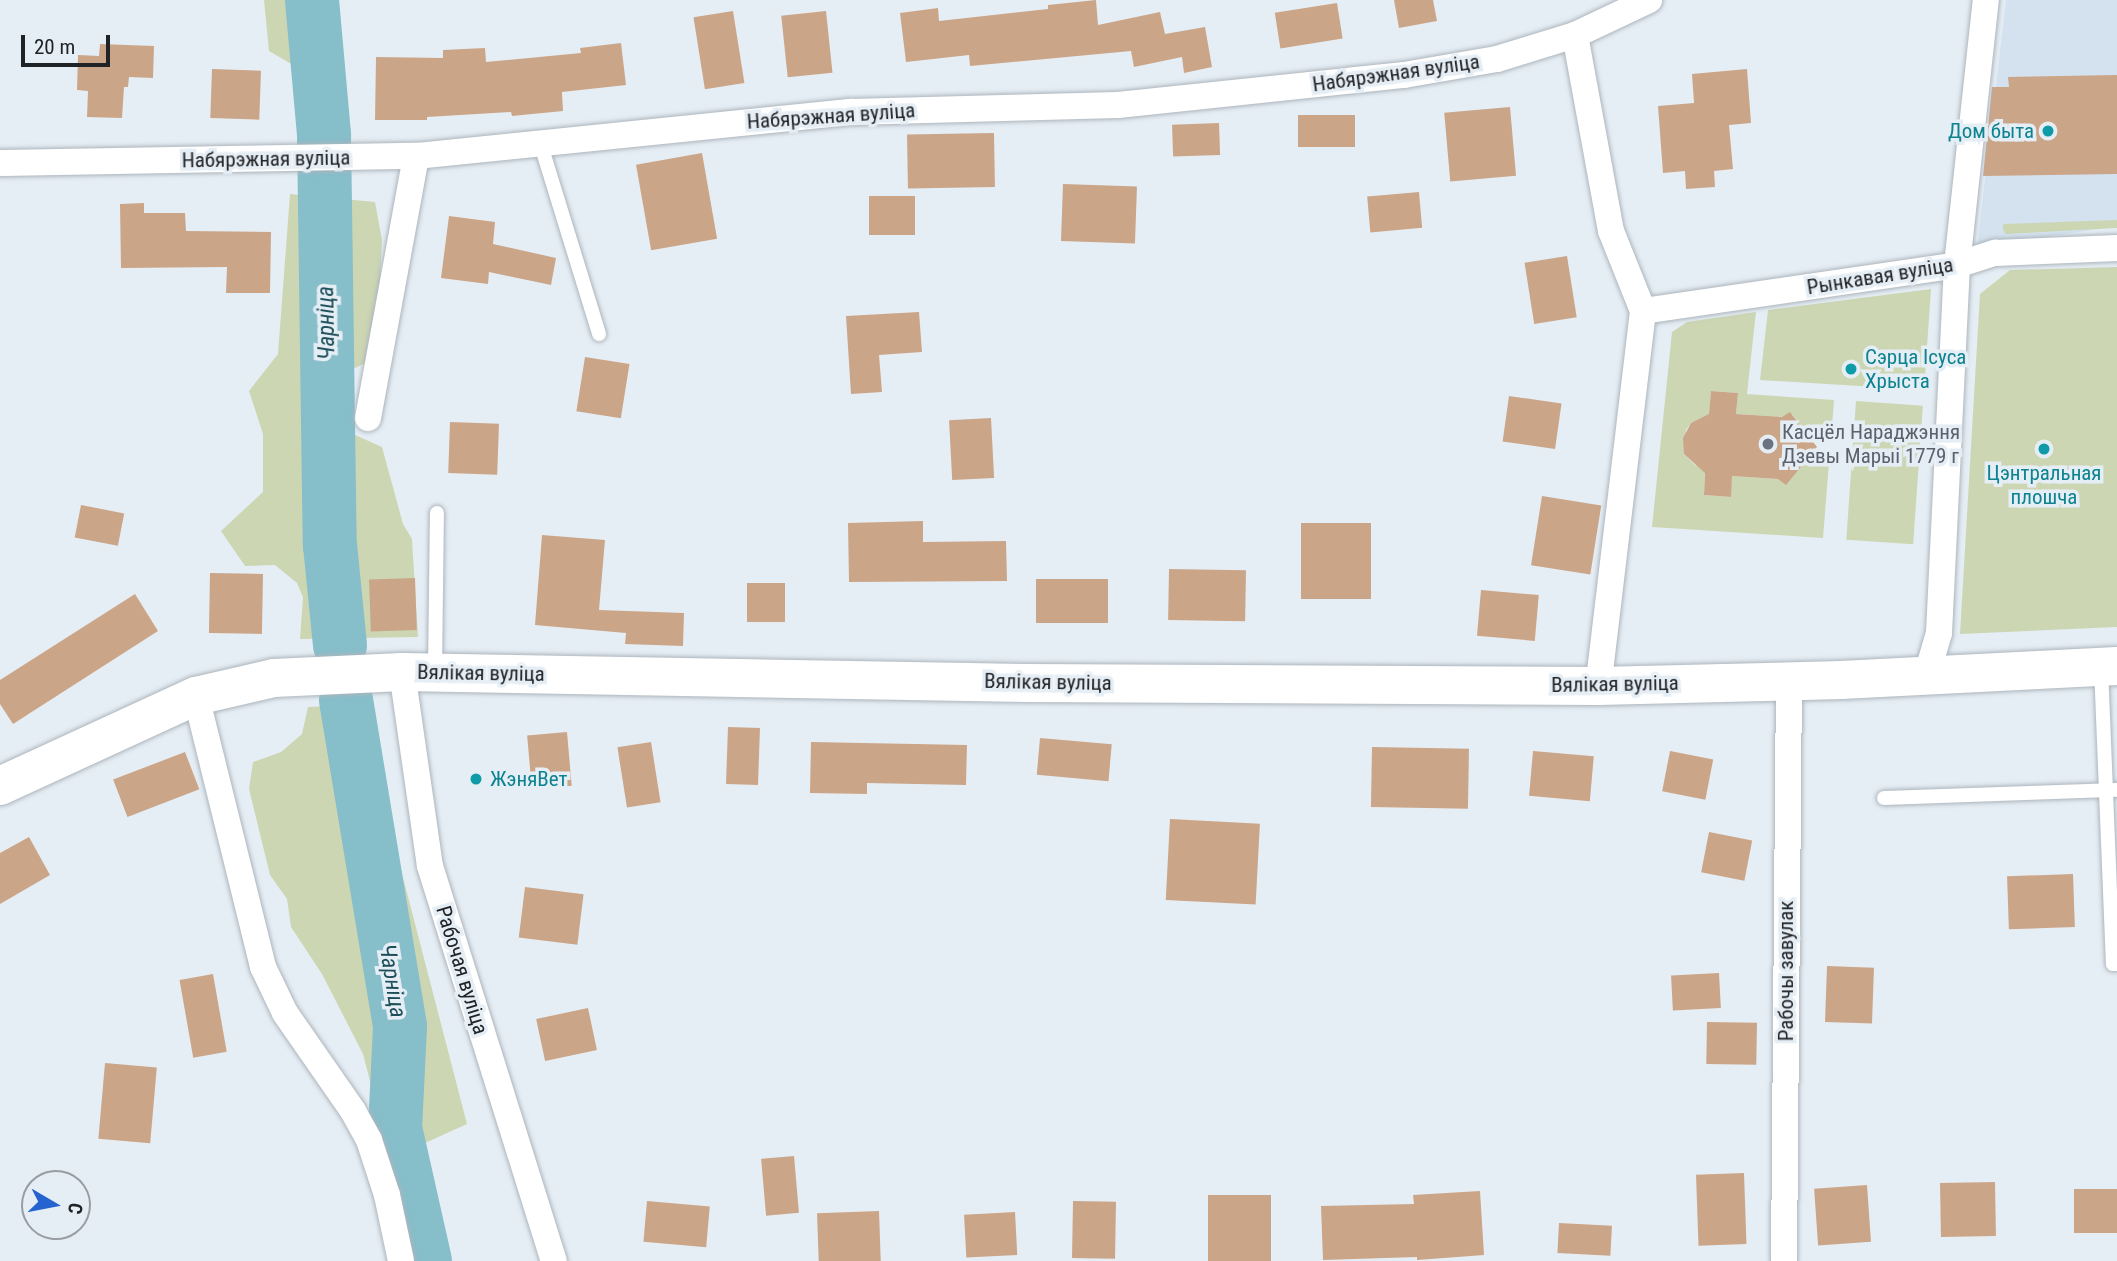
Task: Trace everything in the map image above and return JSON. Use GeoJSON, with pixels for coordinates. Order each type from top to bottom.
{"type":"FeatureCollection","features":[{"type":"Feature","properties":{"kind":"main road","name":"Вялікая вуліца"},"geometry":{"type":"LineString","coordinates":[[0,786],[196,696],[274,678],[418,672],[1040,683],[1598,686],[1789,681],[2109,666]]}},
{"type":"Feature","properties":{"kind":"street","name":"Набярэжная вуліца"},"geometry":{"type":"LineString","coordinates":[[0,163],[416,156],[851,112],[1118,105],[1234,94],[1404,75],[1497,58],[1575,35],[1649,0]]}},
{"type":"Feature","properties":{"kind":"street"},"geometry":{"type":"LineString","coordinates":[[1927,674],[1939,633],[1957,265],[1986,0]]}},
{"type":"Feature","properties":{"kind":"street"},"geometry":{"type":"LineString","coordinates":[[1575,35],[1611,230],[1643,311],[1598,686]]}},
{"type":"Feature","properties":{"kind":"street"},"geometry":{"type":"LineString","coordinates":[[368,418],[416,156]]}},
{"type":"Feature","properties":{"kind":"street","name":"Рынкавая вуліца"},"geometry":{"type":"LineString","coordinates":[[1643,311],[1957,265],[1995,253],[2117,248]]}},
{"type":"Feature","properties":{"kind":"street","name":"Рабочая вуліца"},"geometry":{"type":"LineString","coordinates":[[418,672],[430,866],[554,1261]]}},
{"type":"Feature","properties":{"kind":"street","name":"Рабочы завулак"},"geometry":{"type":"LineString","coordinates":[[1784,1261],[1789,681]]}},
{"type":"Feature","properties":{"kind":"street"},"geometry":{"type":"LineString","coordinates":[[196,696],[263,967],[285,1013],[369,1140],[387,1195],[401,1261]]}},
{"type":"Feature","properties":{"kind":"lane"},"geometry":{"type":"LineString","coordinates":[[540,142],[599,334]]}},
{"type":"Feature","properties":{"kind":"lane"},"geometry":{"type":"LineString","coordinates":[[418,672],[437,513]]}},
{"type":"Feature","properties":{"kind":"lane"},"geometry":{"type":"LineString","coordinates":[[2109,666],[2113,964],[2117,964]]}},
{"type":"Feature","properties":{"kind":"lane"},"geometry":{"type":"LineString","coordinates":[[1884,798],[2111,791]]}},
{"type":"Feature","properties":{"kind":"shaded area"},"geometry":{"type":"Polygon","coordinates":[[[2006,0],[2117,0],[2117,226],[1977,248],[2006,0]]]}},
{"type":"Feature","properties":{"kind":"green space"},"geometry":{"type":"Polygon","coordinates":[[[264,0],[293,0],[300,69],[269,51],[264,0]]]}},
{"type":"Feature","properties":{"kind":"green space"},"geometry":{"type":"Polygon","coordinates":[[[290,194],[375,202],[382,240],[377,336],[366,363],[348,371],[353,434],[382,447],[403,524],[412,539],[418,637],[300,639],[303,597],[297,583],[275,565],[245,566],[221,531],[263,492],[263,434],[249,391],[278,354],[290,194]]]}},
{"type":"Feature","properties":{"kind":"green space"},"geometry":{"type":"Polygon","coordinates":[[[2117,220],[2117,228],[2006,234],[2003,230],[2003,224],[2117,220]]]}},
{"type":"Feature","properties":{"kind":"green space","name":"Цэнтральная плошча"},"geometry":{"type":"Polygon","coordinates":[[[2117,267],[2117,627],[1960,634],[1980,294],[2010,270],[2117,267]]]}},
{"type":"Feature","properties":{"kind":"green space"},"geometry":{"type":"Polygon","coordinates":[[[1931,289],[1924,390],[1760,380],[1768,310],[1931,289]]]}},
{"type":"Feature","properties":{"kind":"green space"},"geometry":{"type":"Polygon","coordinates":[[[1756,312],[1747,394],[1834,400],[1831,439],[1810,438],[1792,414],[1785,417],[1736,414],[1738,393],[1711,391],[1709,418],[1691,423],[1686,430],[1684,454],[1695,465],[1705,468],[1704,495],[1730,497],[1732,476],[1781,479],[1786,484],[1787,471],[1808,461],[1829,462],[1823,538],[1652,527],[1672,332],[1687,322],[1756,312]]]}},
{"type":"Feature","properties":{"kind":"green space"},"geometry":{"type":"Polygon","coordinates":[[[1856,401],[1923,406],[1913,544],[1846,540],[1856,401]]]}},
{"type":"Feature","properties":{"kind":"green space"},"geometry":{"type":"Polygon","coordinates":[[[368,704],[392,835],[467,1124],[390,1159],[363,1054],[322,974],[291,927],[287,899],[270,875],[249,789],[253,762],[281,752],[302,734],[308,707],[368,704]]]}},
{"type":"Feature","properties":{"kind":"building"},"geometry":{"type":"Polygon","coordinates":[[[1096,0],[1098,25],[1160,12],[1165,34],[1205,27],[1212,67],[1184,73],[1182,57],[1134,67],[1131,51],[970,66],[969,55],[906,62],[900,13],[938,8],[939,21],[1048,9],[1048,5],[1096,0]]]}},
{"type":"Feature","properties":{"kind":"building"},"geometry":{"type":"Polygon","coordinates":[[[1394,0],[1433,0],[1437,21],[1399,28],[1394,0]]]}},
{"type":"Feature","properties":{"kind":"building"},"geometry":{"type":"Polygon","coordinates":[[[1337,3],[1343,39],[1280,48],[1275,13],[1337,3]]]}},
{"type":"Feature","properties":{"kind":"building"},"geometry":{"type":"Polygon","coordinates":[[[733,11],[744,83],[705,89],[693,17],[733,11]]]}},
{"type":"Feature","properties":{"kind":"building"},"geometry":{"type":"Polygon","coordinates":[[[826,11],[832,73],[788,77],[781,16],[826,11]]]}},
{"type":"Feature","properties":{"kind":"building"},"geometry":{"type":"Polygon","coordinates":[[[621,43],[626,85],[562,92],[563,111],[512,116],[511,112],[427,117],[427,120],[375,120],[376,57],[443,58],[443,50],[485,48],[486,62],[581,53],[580,48],[621,43]]]}},
{"type":"Feature","properties":{"kind":"building"},"geometry":{"type":"Polygon","coordinates":[[[100,44],[154,46],[153,78],[129,77],[128,87],[124,87],[122,118],[87,117],[88,91],[77,90],[78,55],[99,56],[100,44]]]}},
{"type":"Feature","properties":{"kind":"building"},"geometry":{"type":"Polygon","coordinates":[[[212,69],[261,71],[259,120],[210,118],[212,69]]]}},
{"type":"Feature","properties":{"kind":"building"},"geometry":{"type":"Polygon","coordinates":[[[1747,69],[1751,123],[1729,125],[1733,169],[1714,171],[1715,187],[1686,189],[1685,171],[1663,173],[1658,106],[1694,103],[1692,74],[1747,69]]]}},
{"type":"Feature","properties":{"kind":"building","name":"Дом быта"},"geometry":{"type":"Polygon","coordinates":[[[2117,75],[2117,174],[1983,176],[1992,87],[2009,87],[2008,77],[2117,75]]]}},
{"type":"Feature","properties":{"kind":"building"},"geometry":{"type":"Polygon","coordinates":[[[1510,107],[1516,176],[1450,181],[1444,113],[1510,107]]]}},
{"type":"Feature","properties":{"kind":"building"},"geometry":{"type":"Polygon","coordinates":[[[1298,115],[1355,115],[1355,147],[1298,147],[1298,115]]]}},
{"type":"Feature","properties":{"kind":"building"},"geometry":{"type":"Polygon","coordinates":[[[1219,123],[1220,155],[1173,157],[1172,125],[1219,123]]]}},
{"type":"Feature","properties":{"kind":"building"},"geometry":{"type":"Polygon","coordinates":[[[994,133],[995,187],[908,189],[907,135],[994,133]]]}},
{"type":"Feature","properties":{"kind":"building"},"geometry":{"type":"Polygon","coordinates":[[[702,153],[717,239],[651,250],[636,165],[702,153]]]}},
{"type":"Feature","properties":{"kind":"building"},"geometry":{"type":"Polygon","coordinates":[[[1063,184],[1137,187],[1135,244],[1061,241],[1063,184]]]}},
{"type":"Feature","properties":{"kind":"building"},"geometry":{"type":"Polygon","coordinates":[[[1419,192],[1422,228],[1370,232],[1367,197],[1419,192]]]}},
{"type":"Feature","properties":{"kind":"building"},"geometry":{"type":"Polygon","coordinates":[[[869,196],[915,196],[915,235],[869,235],[869,196]]]}},
{"type":"Feature","properties":{"kind":"building"},"geometry":{"type":"Polygon","coordinates":[[[144,203],[144,213],[185,213],[186,231],[271,232],[270,293],[226,293],[227,267],[121,268],[120,204],[144,203]]]}},
{"type":"Feature","properties":{"kind":"building"},"geometry":{"type":"Polygon","coordinates":[[[449,216],[495,222],[493,244],[556,258],[551,285],[489,272],[488,284],[441,278],[449,216]]]}},
{"type":"Feature","properties":{"kind":"building"},"geometry":{"type":"Polygon","coordinates":[[[1567,256],[1577,317],[1534,324],[1525,263],[1567,256]]]}},
{"type":"Feature","properties":{"kind":"building"},"geometry":{"type":"Polygon","coordinates":[[[919,312],[922,352],[879,355],[882,392],[851,394],[846,316],[919,312]]]}},
{"type":"Feature","properties":{"kind":"building"},"geometry":{"type":"Polygon","coordinates":[[[585,357],[629,364],[621,418],[576,411],[585,357]]]}},
{"type":"Feature","properties":{"kind":"building","name":"Касцёл Нараджэння Дзевы Марыі 1779 г"},"geometry":{"type":"Polygon","coordinates":[[[1711,391],[1738,393],[1736,414],[1782,417],[1790,412],[1817,447],[1786,485],[1778,479],[1732,476],[1731,497],[1704,495],[1705,473],[1684,454],[1683,438],[1691,423],[1709,414],[1711,391]]]}},
{"type":"Feature","properties":{"kind":"building"},"geometry":{"type":"Polygon","coordinates":[[[1509,396],[1561,403],[1555,449],[1503,442],[1509,396]]]}},
{"type":"Feature","properties":{"kind":"building"},"geometry":{"type":"Polygon","coordinates":[[[991,418],[994,478],[952,480],[949,420],[991,418]]]}},
{"type":"Feature","properties":{"kind":"building"},"geometry":{"type":"Polygon","coordinates":[[[450,422],[499,424],[497,475],[448,473],[450,422]]]}},
{"type":"Feature","properties":{"kind":"building"},"geometry":{"type":"Polygon","coordinates":[[[1542,496],[1601,505],[1590,575],[1531,565],[1542,496]]]}},
{"type":"Feature","properties":{"kind":"building"},"geometry":{"type":"Polygon","coordinates":[[[81,505],[124,513],[118,546],[75,537],[81,505]]]}},
{"type":"Feature","properties":{"kind":"building"},"geometry":{"type":"Polygon","coordinates":[[[923,521],[923,542],[1006,541],[1007,581],[849,582],[848,523],[923,521]]]}},
{"type":"Feature","properties":{"kind":"building"},"geometry":{"type":"Polygon","coordinates":[[[1301,523],[1371,523],[1371,599],[1301,599],[1301,523]]]}},
{"type":"Feature","properties":{"kind":"building"},"geometry":{"type":"Polygon","coordinates":[[[542,535],[605,540],[599,610],[684,613],[683,646],[625,644],[626,633],[535,625],[542,535]]]}},
{"type":"Feature","properties":{"kind":"building"},"geometry":{"type":"Polygon","coordinates":[[[1169,569],[1246,570],[1245,621],[1168,620],[1169,569]]]}},
{"type":"Feature","properties":{"kind":"building"},"geometry":{"type":"Polygon","coordinates":[[[210,573],[263,574],[262,634],[209,633],[210,573]]]}},
{"type":"Feature","properties":{"kind":"building"},"geometry":{"type":"Polygon","coordinates":[[[415,578],[417,630],[371,632],[369,580],[415,578]]]}},
{"type":"Feature","properties":{"kind":"building"},"geometry":{"type":"Polygon","coordinates":[[[1036,579],[1108,579],[1108,623],[1036,623],[1036,579]]]}},
{"type":"Feature","properties":{"kind":"building"},"geometry":{"type":"Polygon","coordinates":[[[747,583],[785,583],[785,622],[747,622],[747,583]]]}},
{"type":"Feature","properties":{"kind":"building"},"geometry":{"type":"Polygon","coordinates":[[[1481,590],[1539,595],[1535,641],[1477,636],[1481,590]]]}},
{"type":"Feature","properties":{"kind":"building"},"geometry":{"type":"Polygon","coordinates":[[[135,594],[158,631],[13,724],[0,704],[0,680],[135,594]]]}},
{"type":"Feature","properties":{"kind":"building"},"geometry":{"type":"Polygon","coordinates":[[[728,727],[760,728],[758,785],[726,784],[728,727]]]}},
{"type":"Feature","properties":{"kind":"building"},"geometry":{"type":"Polygon","coordinates":[[[567,732],[572,786],[532,789],[527,735],[567,732]]]}},
{"type":"Feature","properties":{"kind":"building"},"geometry":{"type":"Polygon","coordinates":[[[1040,738],[1112,744],[1109,781],[1037,775],[1040,738]]]}},
{"type":"Feature","properties":{"kind":"building"},"geometry":{"type":"Polygon","coordinates":[[[651,742],[661,802],[627,808],[617,747],[651,742]]]}},
{"type":"Feature","properties":{"kind":"building"},"geometry":{"type":"Polygon","coordinates":[[[811,742],[967,745],[966,785],[867,783],[867,794],[810,793],[811,742]]]}},
{"type":"Feature","properties":{"kind":"building"},"geometry":{"type":"Polygon","coordinates":[[[1372,747],[1469,749],[1468,809],[1371,807],[1372,747]]]}},
{"type":"Feature","properties":{"kind":"building"},"geometry":{"type":"Polygon","coordinates":[[[1533,751],[1594,756],[1590,801],[1529,796],[1533,751]]]}},
{"type":"Feature","properties":{"kind":"building"},"geometry":{"type":"Polygon","coordinates":[[[1670,751],[1713,759],[1705,800],[1662,791],[1670,751]]]}},
{"type":"Feature","properties":{"kind":"building"},"geometry":{"type":"Polygon","coordinates":[[[185,752],[199,789],[127,817],[113,780],[185,752]]]}},
{"type":"Feature","properties":{"kind":"building"},"geometry":{"type":"Polygon","coordinates":[[[1170,819],[1260,824],[1256,905],[1166,900],[1170,819]]]}},
{"type":"Feature","properties":{"kind":"building"},"geometry":{"type":"Polygon","coordinates":[[[1709,832],[1752,840],[1744,881],[1701,872],[1709,832]]]}},
{"type":"Feature","properties":{"kind":"building"},"geometry":{"type":"Polygon","coordinates":[[[29,837],[50,875],[0,904],[0,853],[29,837]]]}},
{"type":"Feature","properties":{"kind":"building"},"geometry":{"type":"Polygon","coordinates":[[[2073,874],[2075,927],[2009,929],[2007,876],[2073,874]]]}},
{"type":"Feature","properties":{"kind":"building"},"geometry":{"type":"Polygon","coordinates":[[[525,887],[584,894],[577,945],[519,938],[525,887]]]}},
{"type":"Feature","properties":{"kind":"building"},"geometry":{"type":"Polygon","coordinates":[[[1827,966],[1874,968],[1872,1024],[1825,1022],[1827,966]]]}},
{"type":"Feature","properties":{"kind":"building"},"geometry":{"type":"Polygon","coordinates":[[[1719,973],[1721,1008],[1673,1010],[1671,976],[1719,973]]]}},
{"type":"Feature","properties":{"kind":"building"},"geometry":{"type":"Polygon","coordinates":[[[213,974],[227,1052],[193,1058],[180,980],[213,974]]]}},
{"type":"Feature","properties":{"kind":"building"},"geometry":{"type":"Polygon","coordinates":[[[588,1008],[597,1050],[545,1061],[536,1019],[588,1008]]]}},
{"type":"Feature","properties":{"kind":"building"},"geometry":{"type":"Polygon","coordinates":[[[1707,1022],[1757,1023],[1756,1065],[1706,1064],[1707,1022]]]}},
{"type":"Feature","properties":{"kind":"building"},"geometry":{"type":"Polygon","coordinates":[[[105,1063],[157,1068],[150,1143],[98,1139],[105,1063]]]}},
{"type":"Feature","properties":{"kind":"building"},"geometry":{"type":"Polygon","coordinates":[[[794,1156],[799,1213],[766,1216],[761,1159],[794,1156]]]}},
{"type":"Feature","properties":{"kind":"building"},"geometry":{"type":"Polygon","coordinates":[[[1744,1173],[1746,1244],[1699,1246],[1696,1175],[1744,1173]]]}},
{"type":"Feature","properties":{"kind":"building"},"geometry":{"type":"Polygon","coordinates":[[[1995,1182],[1996,1236],[1941,1237],[1940,1183],[1995,1182]]]}},
{"type":"Feature","properties":{"kind":"building"},"geometry":{"type":"Polygon","coordinates":[[[1867,1185],[1871,1242],[1818,1246],[1814,1189],[1867,1185]]]}},
{"type":"Feature","properties":{"kind":"building"},"geometry":{"type":"Polygon","coordinates":[[[2074,1189],[2117,1189],[2117,1233],[2074,1233],[2074,1189]]]}},
{"type":"Feature","properties":{"kind":"building"},"geometry":{"type":"Polygon","coordinates":[[[1480,1191],[1484,1255],[1417,1260],[1417,1257],[1323,1260],[1321,1206],[1414,1204],[1413,1195],[1480,1191]]]}},
{"type":"Feature","properties":{"kind":"building"},"geometry":{"type":"Polygon","coordinates":[[[1208,1195],[1271,1195],[1271,1261],[1208,1261],[1208,1195]]]}},
{"type":"Feature","properties":{"kind":"building"},"geometry":{"type":"Polygon","coordinates":[[[647,1201],[710,1206],[706,1247],[643,1242],[647,1201]]]}},
{"type":"Feature","properties":{"kind":"building"},"geometry":{"type":"Polygon","coordinates":[[[1073,1201],[1116,1202],[1115,1259],[1072,1258],[1073,1201]]]}},
{"type":"Feature","properties":{"kind":"building"},"geometry":{"type":"Polygon","coordinates":[[[879,1211],[881,1261],[819,1261],[817,1213],[879,1211]]]}},
{"type":"Feature","properties":{"kind":"building"},"geometry":{"type":"Polygon","coordinates":[[[1015,1212],[1017,1255],[966,1258],[964,1215],[1015,1212]]]}},
{"type":"Feature","properties":{"kind":"building"},"geometry":{"type":"Polygon","coordinates":[[[1559,1223],[1612,1226],[1610,1256],[1557,1253],[1559,1223]]]}},
{"type":"Feature","properties":{"kind":"waterway","name":"Чарніца"},"geometry":{"type":"LineString","coordinates":[[312,0],[324,135],[330,545],[340,646]]}},
{"type":"Feature","properties":{"kind":"waterway","name":"Чарніца"},"geometry":{"type":"LineString","coordinates":[[346,700],[400,1027],[395,1128],[425,1261]]}},
{"type":"Feature","properties":{"kind":"place","name":"Дом быта"},"geometry":{"type":"Point","coordinates":[2048,131]}},
{"type":"Feature","properties":{"kind":"place","name":"Сэрца Ісуса Хрыста"},"geometry":{"type":"Point","coordinates":[1851,369]}},
{"type":"Feature","properties":{"kind":"place","name":"Касцёл Нараджэння Дзевы Марыі 1779 г"},"geometry":{"type":"Point","coordinates":[1768,444]}},
{"type":"Feature","properties":{"kind":"place","name":"Цэнтральная плошча"},"geometry":{"type":"Point","coordinates":[2044,449]}},
{"type":"Feature","properties":{"kind":"place","name":"ЖэняВет"},"geometry":{"type":"Point","coordinates":[476,779]}}]}
